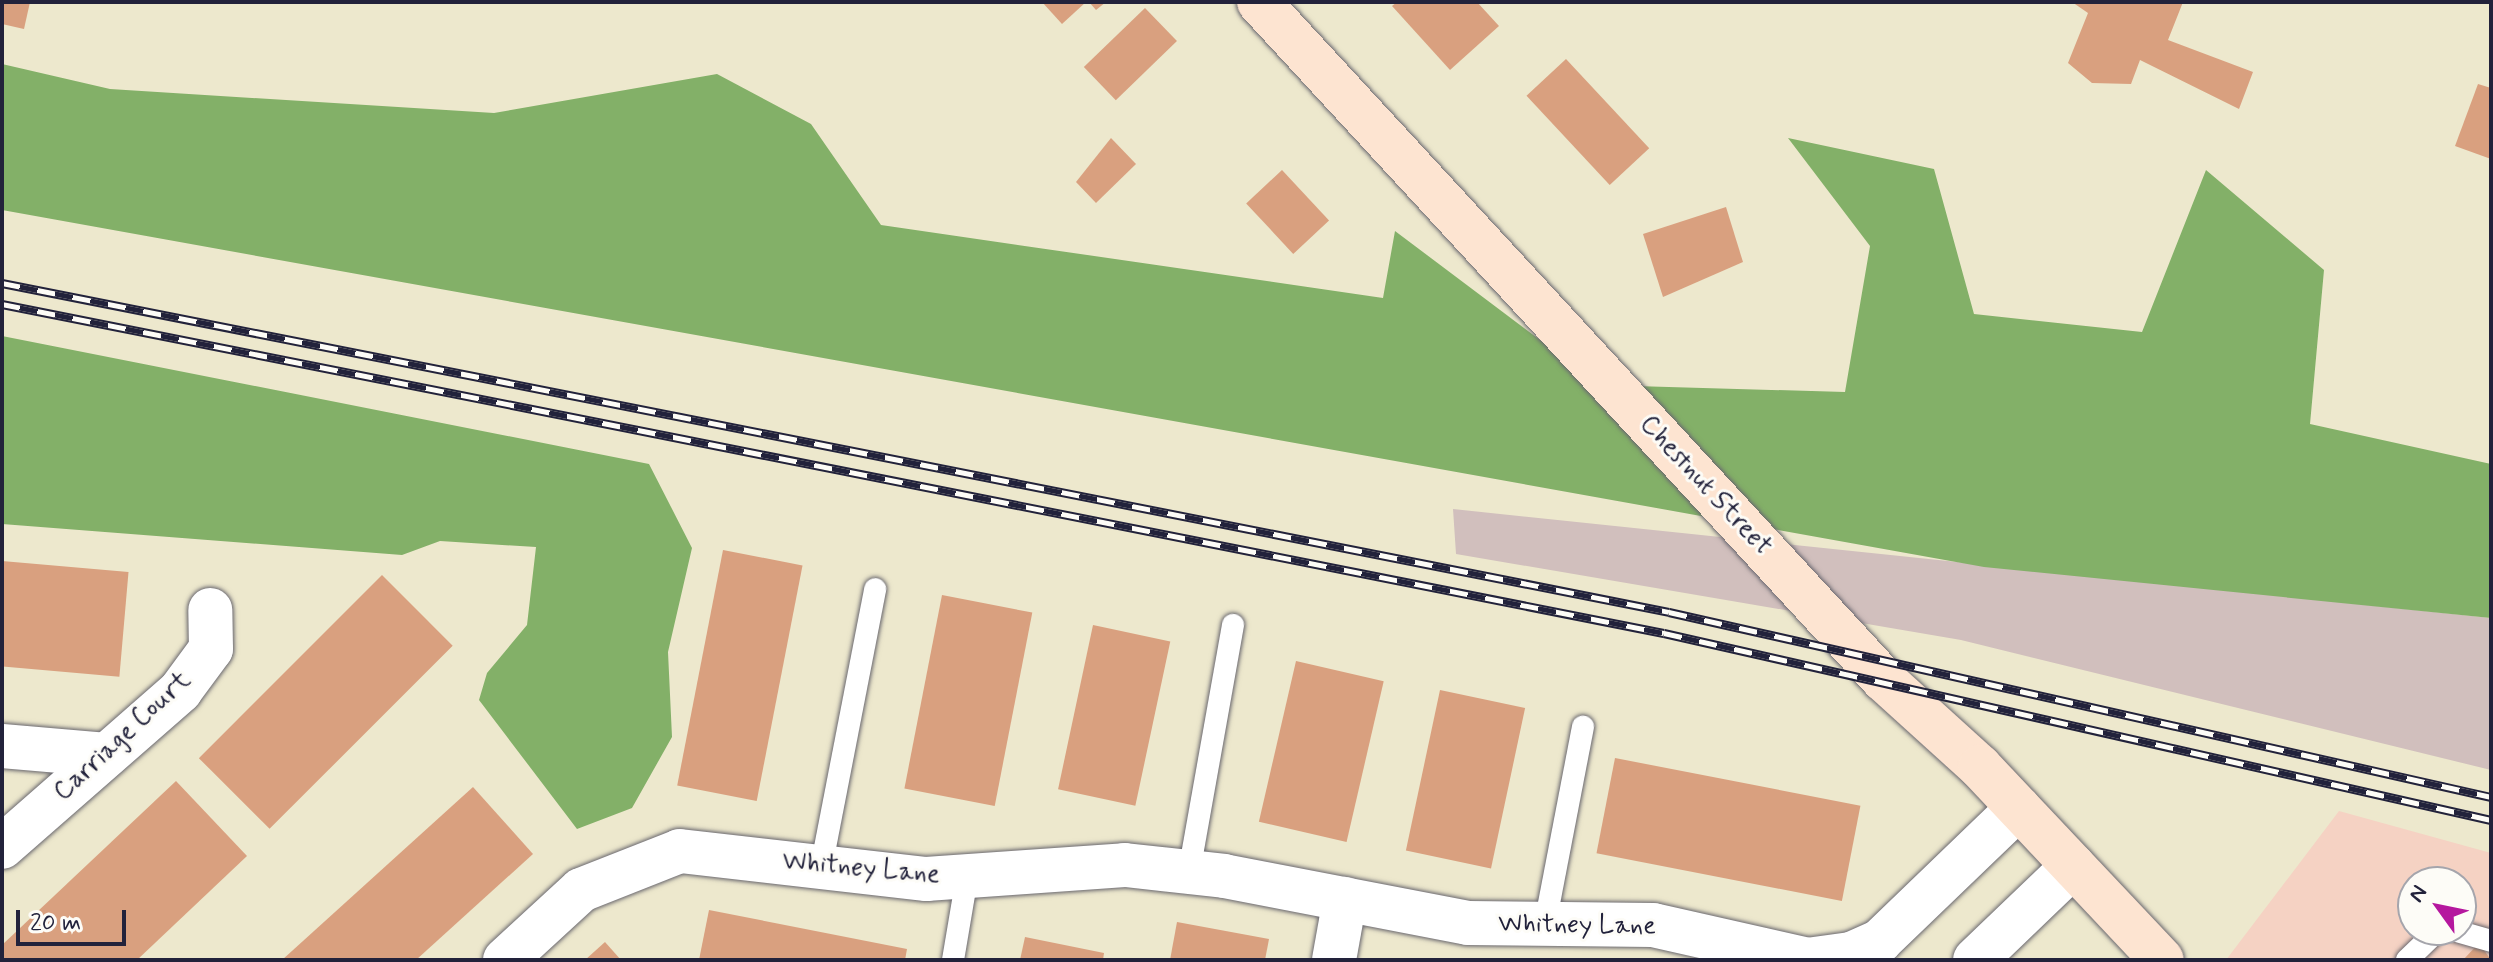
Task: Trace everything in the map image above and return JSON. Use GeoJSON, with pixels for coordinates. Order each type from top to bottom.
{"type":"FeatureCollection","features":[{"type":"Feature","properties":{"kind":"street","name":"Chestnut Street"},"geometry":{"type":"LineString","coordinates":[[1259,2],[1883,679],[2018,808],[2162,960]]}},
{"type":"Feature","properties":{"kind":"street","name":"Carriage Court"},"geometry":{"type":"LineString","coordinates":[[2,847],[180,691],[211,649],[210,610]]}},
{"type":"Feature","properties":{"kind":"street"},"geometry":{"type":"LineString","coordinates":[[2,746],[107,755]]}},
{"type":"Feature","properties":{"kind":"street","name":"Whitney Lane"},"geometry":{"type":"LineString","coordinates":[[505,960],[581,890],[680,851],[821,868],[967,877],[1125,865],[1189,872],[1468,923],[1653,925],[1807,960],[1851,954],[1880,941],[2018,808]]}},
{"type":"Feature","properties":{"kind":"street"},"geometry":{"type":"LineString","coordinates":[[1975,960],[2073,866]]}},
{"type":"Feature","properties":{"kind":"street"},"geometry":{"type":"LineString","coordinates":[[1334,960],[1345,899]]}},
{"type":"Feature","properties":{"kind":"lane"},"geometry":{"type":"LineString","coordinates":[[821,868],[875,589]]}},
{"type":"Feature","properties":{"kind":"lane"},"geometry":{"type":"LineString","coordinates":[[1189,872],[1233,625]]}},
{"type":"Feature","properties":{"kind":"lane"},"geometry":{"type":"LineString","coordinates":[[1545,924],[1583,727]]}},
{"type":"Feature","properties":{"kind":"lane"},"geometry":{"type":"LineString","coordinates":[[953,960],[967,877]]}},
{"type":"Feature","properties":{"kind":"lane"},"geometry":{"type":"LineString","coordinates":[[2407,960],[2421,946]]}},
{"type":"Feature","properties":{"kind":"shaded area"},"geometry":{"type":"Polygon","coordinates":[[[1453,509],[2491,618],[2491,770],[1961,640],[1456,554],[1453,509]]]}},
{"type":"Feature","properties":{"kind":"shaded area"},"geometry":{"type":"Polygon","coordinates":[[[2339,811],[2491,853],[2491,960],[2226,960],[2339,811]]]}},
{"type":"Feature","properties":{"kind":"green space"},"geometry":{"type":"Polygon","coordinates":[[[2,64],[110,89],[494,113],[717,74],[811,124],[881,225],[1383,298],[1395,231],[1600,385],[1845,392],[1870,246],[1788,138],[1934,169],[1974,314],[2142,332],[2206,170],[2324,270],[2310,424],[2491,464],[2491,618],[1984,567],[2,210],[2,64]]]}},
{"type":"Feature","properties":{"kind":"green space"},"geometry":{"type":"Polygon","coordinates":[[[2,336],[649,464],[692,548],[668,652],[672,737],[632,808],[577,829],[479,700],[487,673],[527,625],[536,547],[440,541],[402,555],[2,524],[2,336]]]}},
{"type":"Feature","properties":{"kind":"building"},"geometry":{"type":"Polygon","coordinates":[[[2,2],[30,2],[24,29],[2,24],[2,2]]]}},
{"type":"Feature","properties":{"kind":"building"},"geometry":{"type":"Polygon","coordinates":[[[1042,2],[1086,2],[1062,24],[1042,2]]]}},
{"type":"Feature","properties":{"kind":"building"},"geometry":{"type":"Polygon","coordinates":[[[1089,2],[1106,2],[1096,10],[1089,2]]]}},
{"type":"Feature","properties":{"kind":"building"},"geometry":{"type":"Polygon","coordinates":[[[1397,2],[1477,2],[1499,26],[1450,70],[1392,6],[1397,2]]]}},
{"type":"Feature","properties":{"kind":"building"},"geometry":{"type":"Polygon","coordinates":[[[2072,2],[2183,2],[2168,40],[2253,72],[2239,109],[2140,60],[2131,84],[2092,83],[2068,63],[2088,13],[2072,2]]]}},
{"type":"Feature","properties":{"kind":"building"},"geometry":{"type":"Polygon","coordinates":[[[1145,8],[1177,41],[1116,100],[1084,67],[1145,8]]]}},
{"type":"Feature","properties":{"kind":"building"},"geometry":{"type":"Polygon","coordinates":[[[1566,59],[1649,148],[1610,185],[1527,96],[1566,59]]]}},
{"type":"Feature","properties":{"kind":"building"},"geometry":{"type":"Polygon","coordinates":[[[2478,84],[2491,88],[2491,159],[2455,146],[2478,84]]]}},
{"type":"Feature","properties":{"kind":"building"},"geometry":{"type":"Polygon","coordinates":[[[1111,138],[1136,164],[1096,203],[1076,182],[1111,138]]]}},
{"type":"Feature","properties":{"kind":"building"},"geometry":{"type":"Polygon","coordinates":[[[1282,170],[1329,220],[1293,254],[1246,203],[1282,170]]]}},
{"type":"Feature","properties":{"kind":"building"},"geometry":{"type":"Polygon","coordinates":[[[1726,207],[1743,262],[1663,297],[1643,234],[1726,207]]]}},
{"type":"Feature","properties":{"kind":"building"},"geometry":{"type":"Polygon","coordinates":[[[723,550],[803,565],[757,801],[677,786],[723,550]]]}},
{"type":"Feature","properties":{"kind":"building"},"geometry":{"type":"Polygon","coordinates":[[[2,561],[129,572],[119,677],[2,666],[2,561]]]}},
{"type":"Feature","properties":{"kind":"building"},"geometry":{"type":"Polygon","coordinates":[[[382,575],[453,646],[270,829],[199,758],[382,575]]]}},
{"type":"Feature","properties":{"kind":"building"},"geometry":{"type":"Polygon","coordinates":[[[942,595],[1032,613],[995,806],[904,788],[942,595]]]}},
{"type":"Feature","properties":{"kind":"building"},"geometry":{"type":"Polygon","coordinates":[[[1093,625],[1170,641],[1135,806],[1058,789],[1093,625]]]}},
{"type":"Feature","properties":{"kind":"building"},"geometry":{"type":"Polygon","coordinates":[[[1296,661],[1384,681],[1347,842],[1259,822],[1296,661]]]}},
{"type":"Feature","properties":{"kind":"building"},"geometry":{"type":"Polygon","coordinates":[[[1440,690],[1525,708],[1491,869],[1406,850],[1440,690]]]}},
{"type":"Feature","properties":{"kind":"building"},"geometry":{"type":"Polygon","coordinates":[[[1615,758],[1860,806],[1842,901],[1596,853],[1615,758]]]}},
{"type":"Feature","properties":{"kind":"building"},"geometry":{"type":"Polygon","coordinates":[[[176,781],[247,856],[137,960],[2,960],[2,945],[176,781]]]}},
{"type":"Feature","properties":{"kind":"building"},"geometry":{"type":"Polygon","coordinates":[[[473,787],[533,854],[416,960],[282,960],[473,787]]]}},
{"type":"Feature","properties":{"kind":"building"},"geometry":{"type":"Polygon","coordinates":[[[709,910],[907,949],[905,960],[699,960],[709,910]]]}},
{"type":"Feature","properties":{"kind":"building"},"geometry":{"type":"Polygon","coordinates":[[[1177,922],[1269,939],[1265,960],[1170,960],[1177,922]]]}},
{"type":"Feature","properties":{"kind":"building"},"geometry":{"type":"Polygon","coordinates":[[[1025,937],[1104,953],[1103,960],[1020,960],[1025,937]]]}},
{"type":"Feature","properties":{"kind":"building"},"geometry":{"type":"Polygon","coordinates":[[[605,942],[621,960],[585,960],[605,942]]]}},
{"type":"Feature","properties":{"kind":"building"},"geometry":{"type":"Polygon","coordinates":[[[2479,943],[2491,960],[2463,960],[2477,946],[2479,943]]]}},
{"type":"Feature","properties":{"kind":"railway"},"geometry":{"type":"LineString","coordinates":[[2,283],[1669,612],[2491,797]]}},
{"type":"Feature","properties":{"kind":"railway"},"geometry":{"type":"LineString","coordinates":[[2,304],[1664,633],[2491,820]]}}]}
